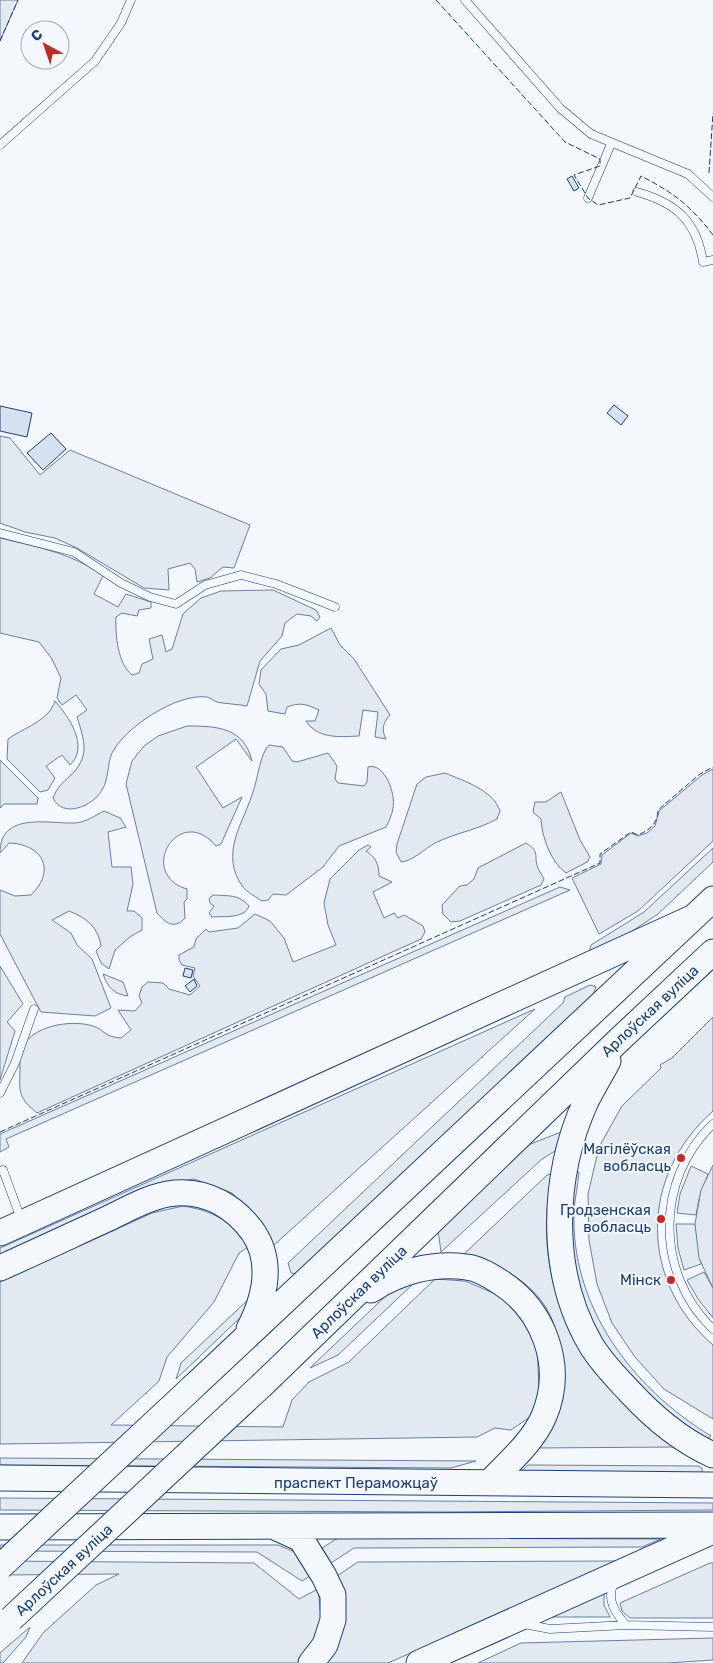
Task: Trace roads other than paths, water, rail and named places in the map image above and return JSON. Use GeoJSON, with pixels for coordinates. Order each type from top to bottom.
{"type":"FeatureCollection","features":[{"type":"Feature","properties":{"kind":"main road"},"geometry":{"type":"LineString","coordinates":[[0,1567],[713,899]]}},
{"type":"Feature","properties":{"kind":"main road"},"geometry":{"type":"LineString","coordinates":[[0,1233],[692,918]]}},
{"type":"Feature","properties":{"kind":"main road","name":"Арлоўская вуліца"},"geometry":{"type":"LineString","coordinates":[[5,1623],[263,1384],[620,1039],[713,952]]}},
{"type":"Feature","properties":{"kind":"main road"},"geometry":{"type":"LineString","coordinates":[[620,1039],[586,1102],[566,1161],[560,1207],[560,1242],[566,1283],[577,1317],[591,1345],[612,1374],[641,1404],[672,1430],[713,1455]]}},
{"type":"Feature","properties":{"kind":"main road"},"geometry":{"type":"LineString","coordinates":[[0,1268],[137,1205],[174,1193],[196,1194],[215,1199],[244,1220],[257,1238],[264,1254],[265,1288],[261,1305],[244,1339]]}},
{"type":"Feature","properties":{"kind":"main road"},"geometry":{"type":"LineString","coordinates":[[338,1312],[384,1282],[412,1271],[435,1266],[467,1267],[490,1276],[527,1303],[535,1314],[545,1335],[551,1359],[552,1377],[544,1414],[533,1435],[489,1484]]}},
{"type":"Feature","properties":{"kind":"main road","name":"праспект Пераможцаў"},"geometry":{"type":"LineString","coordinates":[[0,1478],[713,1485]]}},
{"type":"Feature","properties":{"kind":"main road"},"geometry":{"type":"LineString","coordinates":[[0,1527],[277,1528],[713,1525]]}},
{"type":"Feature","properties":{"kind":"main road"},"geometry":{"type":"LineString","coordinates":[[277,1528],[301,1540],[324,1576],[333,1595],[333,1620],[325,1645],[310,1663]]}},
{"type":"Feature","properties":{"kind":"main road"},"geometry":{"type":"LineString","coordinates":[[435,1660],[512,1621],[713,1531]]}},
{"type":"Feature","properties":{"kind":"lane"},"geometry":{"type":"LineString","coordinates":[[0,144],[44,103],[95,61],[121,23],[131,0]]}},
{"type":"Feature","properties":{"kind":"lane"},"geometry":{"type":"LineString","coordinates":[[466,0],[560,108],[590,134],[688,174],[713,197]]}},
{"type":"Feature","properties":{"kind":"lane"},"geometry":{"type":"LineString","coordinates":[[588,198],[611,144]]}},
{"type":"Feature","properties":{"kind":"lane"},"geometry":{"type":"LineString","coordinates":[[638,192],[658,198],[685,218],[699,240],[703,262],[713,260]]}},
{"type":"Feature","properties":{"kind":"lane"},"geometry":{"type":"LineString","coordinates":[[0,533],[74,552],[121,583],[150,597],[176,604],[205,585],[241,575],[276,584],[335,607]]}},
{"type":"Feature","properties":{"kind":"lane"},"geometry":{"type":"LineString","coordinates":[[686,977],[713,962]]}},
{"type":"Feature","properties":{"kind":"lane"},"geometry":{"type":"LineString","coordinates":[[0,1093],[16,1063],[34,1009]]}},
{"type":"Feature","properties":{"kind":"lane"},"geometry":{"type":"LineString","coordinates":[[713,1124],[692,1149],[680,1172],[671,1201],[669,1224],[671,1249],[679,1279],[692,1304],[713,1329]]}},
{"type":"Feature","properties":{"kind":"lane"},"geometry":{"type":"LineString","coordinates":[[0,1171],[3,1170],[23,1223]]}},
{"type":"Feature","properties":{"kind":"lane"},"geometry":{"type":"LineString","coordinates":[[624,1572],[613,1584],[611,1601],[617,1615],[626,1625]]}},
{"type":"Feature","properties":{"kind":"lane"},"geometry":{"type":"LineString","coordinates":[[512,1621],[550,1629],[626,1625],[713,1627]]}},
{"type":"Feature","properties":{"kind":"place","name":"Магілёўская вобласць"},"geometry":{"type":"Point","coordinates":[681,1158]}},
{"type":"Feature","properties":{"kind":"place","name":"Гродзенская вобласць"},"geometry":{"type":"Point","coordinates":[661,1219]}},
{"type":"Feature","properties":{"kind":"place","name":"Мінск"},"geometry":{"type":"Point","coordinates":[671,1280]}}]}
